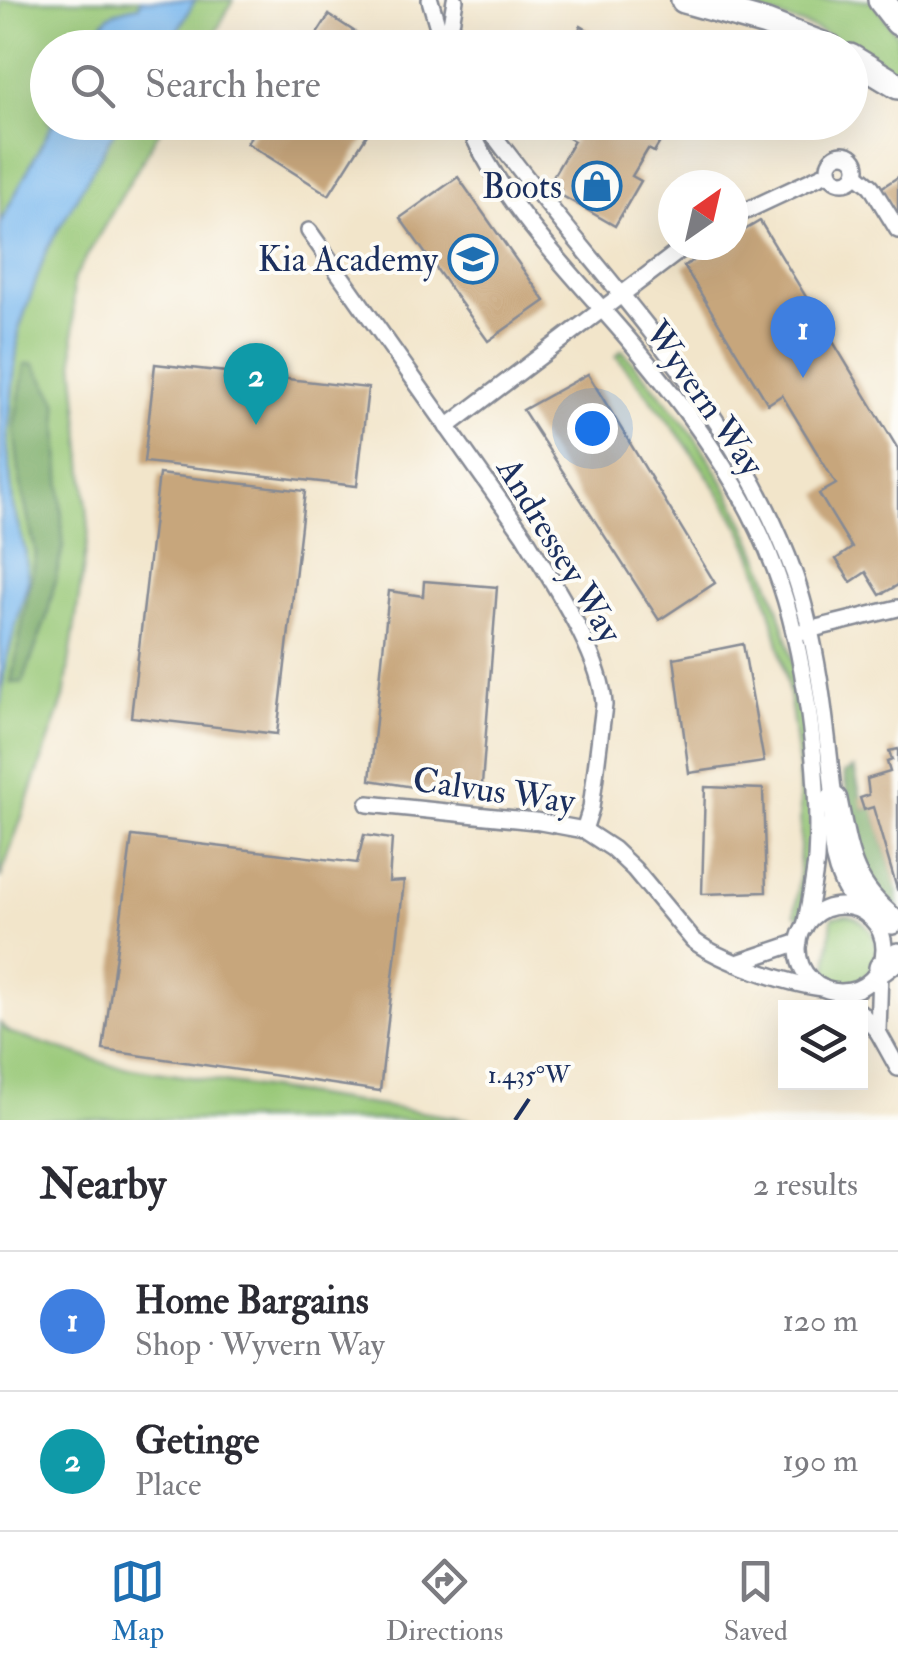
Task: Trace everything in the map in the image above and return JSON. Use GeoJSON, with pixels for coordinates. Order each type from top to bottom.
{"type":"FeatureCollection","features":[{"type":"Feature","properties":{"kind":"highway"},"geometry":{"type":"LineString","coordinates":[[684,0],[782,30]]}},
{"type":"Feature","properties":{"kind":"highway"},"geometry":{"type":"LineString","coordinates":[[880,0],[898,22]]}},
{"type":"Feature","properties":{"kind":"highway"},"geometry":{"type":"LineString","coordinates":[[868,68],[898,86]]}},
{"type":"Feature","properties":{"kind":"highway"},"geometry":{"type":"LineString","coordinates":[[834,800],[851,876],[875,907],[895,922]]}},
{"type":"Feature","properties":{"kind":"highway"},"geometry":{"type":"LineString","coordinates":[[860,910],[895,922]]}},
{"type":"Feature","properties":{"kind":"street"},"geometry":{"type":"LineString","coordinates":[[430,0],[439,30]]}},
{"type":"Feature","properties":{"kind":"street"},"geometry":{"type":"LineString","coordinates":[[449,30],[455,0]]}},
{"type":"Feature","properties":{"kind":"street","name":"Wyvern Way"},"geometry":{"type":"LineString","coordinates":[[478,140],[535,230],[678,400],[727,473],[802,632],[816,864],[802,934]]}},
{"type":"Feature","properties":{"kind":"street","name":"Wyvern Way"},"geometry":{"type":"LineString","coordinates":[[498,140],[704,401],[751,478],[794,575],[834,800],[831,854],[839,880],[860,910]]}},
{"type":"Feature","properties":{"kind":"street"},"geometry":{"type":"LineString","coordinates":[[829,172],[832,158],[844,154],[856,162],[856,174],[870,186],[898,230]]}},
{"type":"Feature","properties":{"kind":"street"},"geometry":{"type":"LineString","coordinates":[[829,172],[842,182],[856,174]]}},
{"type":"Feature","properties":{"kind":"street"},"geometry":{"type":"LineString","coordinates":[[748,210],[829,172]]}},
{"type":"Feature","properties":{"kind":"street","name":"Andressey Way"},"geometry":{"type":"LineString","coordinates":[[309,231],[524,536],[556,588],[600,679],[604,705],[592,808],[584,830]]}},
{"type":"Feature","properties":{"kind":"street"},"geometry":{"type":"LineString","coordinates":[[447,426],[666,260]]}},
{"type":"Feature","properties":{"kind":"street"},"geometry":{"type":"LineString","coordinates":[[802,632],[898,608]]}},
{"type":"Feature","properties":{"kind":"street","name":"Calvus Way"},"geometry":{"type":"LineString","coordinates":[[368,804],[535,821],[584,830],[613,849],[708,952],[760,972],[828,990]]}},
{"type":"Feature","properties":{"kind":"street"},"geometry":{"type":"LineString","coordinates":[[740,962],[802,934],[816,914],[832,906],[860,910],[880,932],[886,965],[878,1032]]}},
{"type":"Feature","properties":{"kind":"street"},"geometry":{"type":"LineString","coordinates":[[802,934],[803,969],[843,1000]]}},
{"type":"Feature","properties":{"kind":"street"},"geometry":{"type":"LineString","coordinates":[[828,990],[862,988],[886,965]]}},
{"type":"Feature","properties":{"kind":"street"},"geometry":{"type":"LineString","coordinates":[[868,1021],[898,1068]]}},
{"type":"Feature","properties":{"kind":"green space"},"geometry":{"type":"Polygon","coordinates":[[[0,0],[141,0],[139,6],[108,17],[99,30],[30,30],[30,140],[44,140],[0,223],[0,0]]]}},
{"type":"Feature","properties":{"kind":"green space"},"geometry":{"type":"Polygon","coordinates":[[[195,0],[233,0],[217,30],[178,30],[195,0]]]}},
{"type":"Feature","properties":{"kind":"green space"},"geometry":{"type":"Polygon","coordinates":[[[872,0],[898,36],[898,77],[868,56],[868,30],[816,30],[721,2],[872,0]]]}},
{"type":"Feature","properties":{"kind":"green space"},"geometry":{"type":"Polygon","coordinates":[[[109,140],[154,140],[73,280],[74,360],[89,530],[64,698],[0,879],[0,704],[5,665],[28,582],[25,550],[13,507],[7,441],[19,329],[47,249],[109,140]],[[20,481],[36,554],[11,683],[23,682],[47,616],[63,546],[20,481]]]}},
{"type":"Feature","properties":{"kind":"green space"},"geometry":{"type":"Polygon","coordinates":[[[622,350],[708,457],[762,563],[782,620],[807,739],[811,799],[809,859],[801,918],[795,914],[800,807],[795,737],[784,667],[761,580],[747,542],[727,506],[683,440],[616,356],[622,350]]]}},
{"type":"Feature","properties":{"kind":"green space"},"geometry":{"type":"Polygon","coordinates":[[[25,364],[34,364],[57,401],[63,546],[47,616],[23,682],[11,683],[36,554],[20,481],[14,427],[25,364]]]}},
{"type":"Feature","properties":{"kind":"green space"},"geometry":{"type":"Polygon","coordinates":[[[854,768],[864,810],[873,807],[898,892],[898,909],[872,883],[858,848],[844,773],[854,768]]]}},
{"type":"Feature","properties":{"kind":"green space"},"geometry":{"type":"Polygon","coordinates":[[[847,915],[863,922],[873,934],[876,947],[869,973],[844,984],[826,980],[832,917],[847,915]]]}},
{"type":"Feature","properties":{"kind":"green space"},"geometry":{"type":"Polygon","coordinates":[[[0,1023],[8,1032],[111,1065],[473,1120],[0,1120],[0,1023]]]}},
{"type":"Feature","properties":{"kind":"water"},"geometry":{"type":"Polygon","coordinates":[[[141,0],[195,0],[178,30],[99,30],[120,10],[139,6],[141,0]]]}},
{"type":"Feature","properties":{"kind":"water"},"geometry":{"type":"Polygon","coordinates":[[[44,140],[109,140],[47,249],[19,329],[7,441],[13,507],[25,550],[28,581],[5,665],[0,704],[0,223],[44,140]]]}},
{"type":"Feature","properties":{"kind":"building"},"geometry":{"type":"Polygon","coordinates":[[[329,15],[352,30],[319,30],[329,15]]]}},
{"type":"Feature","properties":{"kind":"building"},"geometry":{"type":"Polygon","coordinates":[[[249,140],[364,140],[329,195],[247,143],[249,140]]]}},
{"type":"Feature","properties":{"kind":"building","name":"Boots"},"geometry":{"type":"Polygon","coordinates":[[[661,140],[654,152],[648,149],[632,176],[641,181],[615,226],[559,194],[561,190],[549,183],[574,141],[661,140]]]}},
{"type":"Feature","properties":{"kind":"building","name":"Kia Academy"},"geometry":{"type":"Polygon","coordinates":[[[458,177],[545,301],[488,341],[400,218],[458,177]]]}},
{"type":"Feature","properties":{"kind":"building"},"geometry":{"type":"Polygon","coordinates":[[[898,177],[898,216],[881,188],[898,177]]]}},
{"type":"Feature","properties":{"kind":"building"},"geometry":{"type":"Polygon","coordinates":[[[760,221],[898,449],[898,585],[880,595],[866,572],[851,582],[836,559],[852,548],[819,494],[836,484],[782,395],[768,404],[684,266],[694,260],[748,260],[748,228],[760,221]]]}},
{"type":"Feature","properties":{"kind":"building"},"geometry":{"type":"Polygon","coordinates":[[[155,364],[368,388],[357,486],[144,462],[155,364]]]}},
{"type":"Feature","properties":{"kind":"building"},"geometry":{"type":"Polygon","coordinates":[[[588,374],[715,583],[659,620],[523,410],[588,374]]]}},
{"type":"Feature","properties":{"kind":"building"},"geometry":{"type":"Polygon","coordinates":[[[159,474],[305,491],[277,734],[131,717],[159,474]]]}},
{"type":"Feature","properties":{"kind":"building"},"geometry":{"type":"Polygon","coordinates":[[[424,581],[497,587],[481,798],[370,780],[389,591],[423,596],[424,581]]]}},
{"type":"Feature","properties":{"kind":"building"},"geometry":{"type":"Polygon","coordinates":[[[743,644],[764,762],[689,773],[674,658],[743,644]]]}},
{"type":"Feature","properties":{"kind":"building"},"geometry":{"type":"Polygon","coordinates":[[[898,749],[897,889],[873,807],[864,810],[860,798],[869,795],[867,779],[890,772],[889,751],[898,749]]]}},
{"type":"Feature","properties":{"kind":"building"},"geometry":{"type":"Polygon","coordinates":[[[705,787],[763,789],[766,892],[702,894],[705,787]]]}},
{"type":"Feature","properties":{"kind":"building"},"geometry":{"type":"Polygon","coordinates":[[[364,835],[392,839],[389,882],[404,881],[380,1091],[103,1050],[132,836],[357,863],[364,835]]]}},
{"type":"Feature","properties":{"kind":"place","name":"Boots"},"geometry":{"type":"Point","coordinates":[597,186]}},
{"type":"Feature","properties":{"kind":"place","name":"Kia Academy"},"geometry":{"type":"Point","coordinates":[473,259]}},
{"type":"Feature","properties":{"kind":"place","name":"Home Bargains"},"geometry":{"type":"Point","coordinates":[803,378]}},
{"type":"Feature","properties":{"kind":"place","name":"Getinge"},"geometry":{"type":"Point","coordinates":[256,425]}}]}
